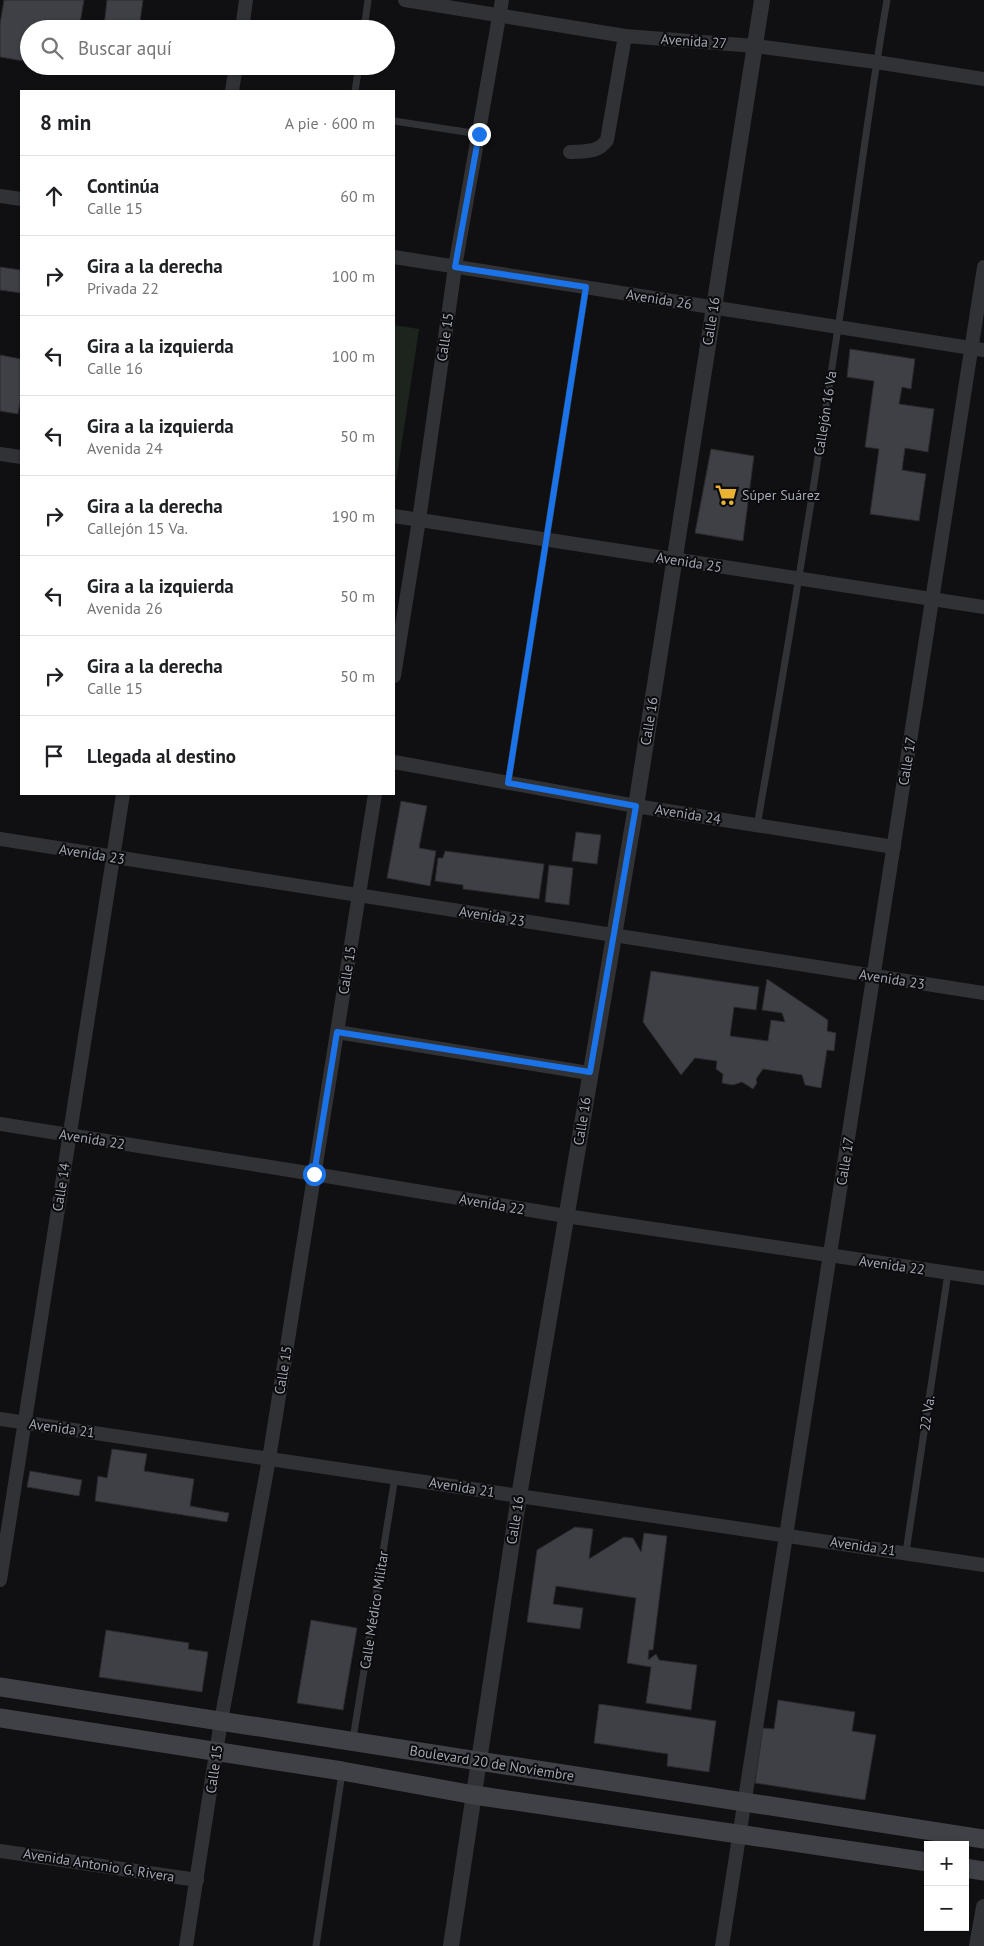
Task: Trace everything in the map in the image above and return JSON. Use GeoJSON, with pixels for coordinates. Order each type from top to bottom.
{"type":"FeatureCollection","features":[{"type":"Feature","properties":{"kind":"main road","name":"Boulevard 20 de Noviembre"},"geometry":{"type":"LineString","coordinates":[[0,1687],[984,1839]]}},
{"type":"Feature","properties":{"kind":"main road"},"geometry":{"type":"LineString","coordinates":[[0,1718],[342,1771],[474,1795],[924,1861]]}},
{"type":"Feature","properties":{"kind":"main road"},"geometry":{"type":"LineString","coordinates":[[969,1869],[984,1871]]}},
{"type":"Feature","properties":{"kind":"street"},"geometry":{"type":"LineString","coordinates":[[243,20],[246,0]]}},
{"type":"Feature","properties":{"kind":"street","name":"Avenida 27"},"geometry":{"type":"LineString","coordinates":[[404,0],[625,36],[755,46],[984,79]]}},
{"type":"Feature","properties":{"kind":"street","name":"Calle 15"},"geometry":{"type":"LineString","coordinates":[[395,670],[419,520],[455,267],[502,0]]}},
{"type":"Feature","properties":{"kind":"street","name":"Calle 16"},"geometry":{"type":"LineString","coordinates":[[452,1946],[519,1496],[636,806],[762,0]]}},
{"type":"Feature","properties":{"kind":"street"},"geometry":{"type":"LineString","coordinates":[[570,152],[594,151],[607,140],[625,36]]}},
{"type":"Feature","properties":{"kind":"street"},"geometry":{"type":"LineString","coordinates":[[232,90],[235,75]]}},
{"type":"Feature","properties":{"kind":"street"},"geometry":{"type":"LineString","coordinates":[[0,196],[20,199]]}},
{"type":"Feature","properties":{"kind":"street","name":"Avenida 26"},"geometry":{"type":"LineString","coordinates":[[395,257],[978,349]]}},
{"type":"Feature","properties":{"kind":"street","name":"Calle 17"},"geometry":{"type":"LineString","coordinates":[[722,1946],[933,600],[978,349],[984,267]]}},
{"type":"Feature","properties":{"kind":"street"},"geometry":{"type":"LineString","coordinates":[[0,454],[20,457]]}},
{"type":"Feature","properties":{"kind":"street","name":"Avenida 25"},"geometry":{"type":"LineString","coordinates":[[395,516],[984,607]]}},
{"type":"Feature","properties":{"kind":"street","name":"Avenida 24"},"geometry":{"type":"LineString","coordinates":[[395,762],[636,806],[894,847]]}},
{"type":"Feature","properties":{"kind":"street","name":"Calle 14"},"geometry":{"type":"LineString","coordinates":[[0,1580],[122,795]]}},
{"type":"Feature","properties":{"kind":"street","name":"Calle 15"},"geometry":{"type":"LineString","coordinates":[[186,1946],[221,1721],[269,1459],[375,795]]}},
{"type":"Feature","properties":{"kind":"street","name":"Avenida 23"},"geometry":{"type":"LineString","coordinates":[[0,839],[984,993]]}},
{"type":"Feature","properties":{"kind":"street"},"geometry":{"type":"LineString","coordinates":[[337,1032],[590,1072]]}},
{"type":"Feature","properties":{"kind":"street","name":"Avenida 22"},"geometry":{"type":"LineString","coordinates":[[0,1124],[566,1216],[984,1278]]}},
{"type":"Feature","properties":{"kind":"street","name":"Avenida 21"},"geometry":{"type":"LineString","coordinates":[[0,1419],[984,1565]]}},
{"type":"Feature","properties":{"kind":"street","name":"Avenida Antonio G. Rivera"},"geometry":{"type":"LineString","coordinates":[[0,1851],[197,1880]]}},
{"type":"Feature","properties":{"kind":"street"},"geometry":{"type":"LineString","coordinates":[[978,1946],[984,1907]]}},
{"type":"Feature","properties":{"kind":"lane"},"geometry":{"type":"LineString","coordinates":[[365,20],[368,0]]}},
{"type":"Feature","properties":{"kind":"lane","name":"Callejón 16 Va"},"geometry":{"type":"LineString","coordinates":[[757,826],[800,579],[876,62],[887,0]]}},
{"type":"Feature","properties":{"kind":"lane"},"geometry":{"type":"LineString","coordinates":[[355,90],[358,75]]}},
{"type":"Feature","properties":{"kind":"lane"},"geometry":{"type":"LineString","coordinates":[[395,121],[479,134]]}},
{"type":"Feature","properties":{"kind":"lane"},"geometry":{"type":"LineString","coordinates":[[508,783],[586,287]]}},
{"type":"Feature","properties":{"kind":"lane","name":"22 Va."},"geometry":{"type":"LineString","coordinates":[[906,1552],[948,1273]]}},
{"type":"Feature","properties":{"kind":"lane","name":"Calle Médico Militar"},"geometry":{"type":"LineString","coordinates":[[352,1742],[395,1477]]}},
{"type":"Feature","properties":{"kind":"lane"},"geometry":{"type":"LineString","coordinates":[[316,1946],[342,1771]]}},
{"type":"Feature","properties":{"kind":"shaded area"},"geometry":{"type":"Polygon","coordinates":[[[395,325],[419,329],[395,480],[395,325]]]}},
{"type":"Feature","properties":{"kind":"building"},"geometry":{"type":"Polygon","coordinates":[[[4,0],[84,0],[81,20],[20,20],[20,60],[0,57],[0,24],[4,0]]]}},
{"type":"Feature","properties":{"kind":"building"},"geometry":{"type":"Polygon","coordinates":[[[107,0],[143,0],[140,20],[105,20],[107,0]]]}},
{"type":"Feature","properties":{"kind":"building"},"geometry":{"type":"Polygon","coordinates":[[[0,267],[20,270],[20,293],[0,290],[0,267]]]}},
{"type":"Feature","properties":{"kind":"building"},"geometry":{"type":"Polygon","coordinates":[[[850,349],[915,359],[911,389],[902,387],[899,404],[934,409],[928,452],[905,448],[902,470],[926,474],[919,521],[870,514],[879,449],[865,447],[874,381],[847,377],[850,349]]]}},
{"type":"Feature","properties":{"kind":"building"},"geometry":{"type":"Polygon","coordinates":[[[0,355],[20,359],[20,403],[18,414],[0,411],[0,355]]]}},
{"type":"Feature","properties":{"kind":"building","name":"Súper Suárez"},"geometry":{"type":"Polygon","coordinates":[[[711,449],[754,456],[743,541],[695,533],[711,449]]]}},
{"type":"Feature","properties":{"kind":"building"},"geometry":{"type":"Polygon","coordinates":[[[401,801],[427,806],[419,848],[436,851],[430,886],[387,878],[401,801]]]}},
{"type":"Feature","properties":{"kind":"building"},"geometry":{"type":"Polygon","coordinates":[[[576,832],[601,835],[597,864],[572,861],[576,832]]]}},
{"type":"Feature","properties":{"kind":"building"},"geometry":{"type":"Polygon","coordinates":[[[445,851],[544,864],[539,899],[463,889],[463,885],[435,881],[438,858],[443,858],[445,851]]]}},
{"type":"Feature","properties":{"kind":"building"},"geometry":{"type":"Polygon","coordinates":[[[549,865],[573,868],[569,905],[545,902],[549,865]]]}},
{"type":"Feature","properties":{"kind":"building"},"geometry":{"type":"Polygon","coordinates":[[[651,971],[759,987],[756,1010],[734,1007],[730,1036],[768,1041],[771,1020],[785,1022],[782,1013],[762,1010],[767,979],[828,1020],[827,1031],[836,1033],[834,1051],[827,1050],[821,1088],[805,1085],[802,1075],[763,1069],[756,1079],[757,1083],[753,1089],[742,1082],[733,1085],[722,1083],[723,1074],[716,1069],[717,1061],[695,1058],[681,1075],[643,1022],[651,971]]]}},
{"type":"Feature","properties":{"kind":"building"},"geometry":{"type":"Polygon","coordinates":[[[112,1449],[147,1454],[144,1471],[194,1479],[190,1506],[229,1513],[227,1522],[95,1501],[98,1476],[107,1478],[112,1449]]]}},
{"type":"Feature","properties":{"kind":"building"},"geometry":{"type":"Polygon","coordinates":[[[30,1471],[82,1480],[79,1496],[27,1487],[30,1471]]]}},
{"type":"Feature","properties":{"kind":"building"},"geometry":{"type":"Polygon","coordinates":[[[575,1527],[593,1529],[589,1559],[624,1537],[633,1538],[641,1552],[644,1533],[667,1536],[653,1650],[649,1650],[648,1660],[656,1654],[659,1660],[697,1665],[691,1710],[646,1703],[651,1667],[627,1663],[636,1598],[556,1586],[553,1604],[583,1608],[580,1629],[527,1622],[537,1550],[575,1527]]]}},
{"type":"Feature","properties":{"kind":"building"},"geometry":{"type":"Polygon","coordinates":[[[311,1620],[357,1628],[343,1710],[297,1703],[311,1620]]]}},
{"type":"Feature","properties":{"kind":"building"},"geometry":{"type":"Polygon","coordinates":[[[106,1630],[189,1643],[188,1649],[208,1652],[202,1692],[99,1677],[106,1630]]]}},
{"type":"Feature","properties":{"kind":"building"},"geometry":{"type":"Polygon","coordinates":[[[778,1700],[855,1712],[852,1731],[876,1735],[865,1800],[755,1783],[763,1728],[774,1729],[778,1700]]]}},
{"type":"Feature","properties":{"kind":"building"},"geometry":{"type":"Polygon","coordinates":[[[599,1704],[716,1721],[709,1772],[667,1766],[668,1754],[594,1743],[599,1704]]]}},
{"type":"Feature","properties":{"kind":"place","name":"Súper Suárez"},"geometry":{"type":"Point","coordinates":[726,495]}},
{"type":"Feature","properties":{"kind":"route"},"geometry":{"type":"LineString","coordinates":[[314,1174],[337,1032],[590,1072],[636,806],[508,783],[586,287],[455,267],[479,134]]}}]}
